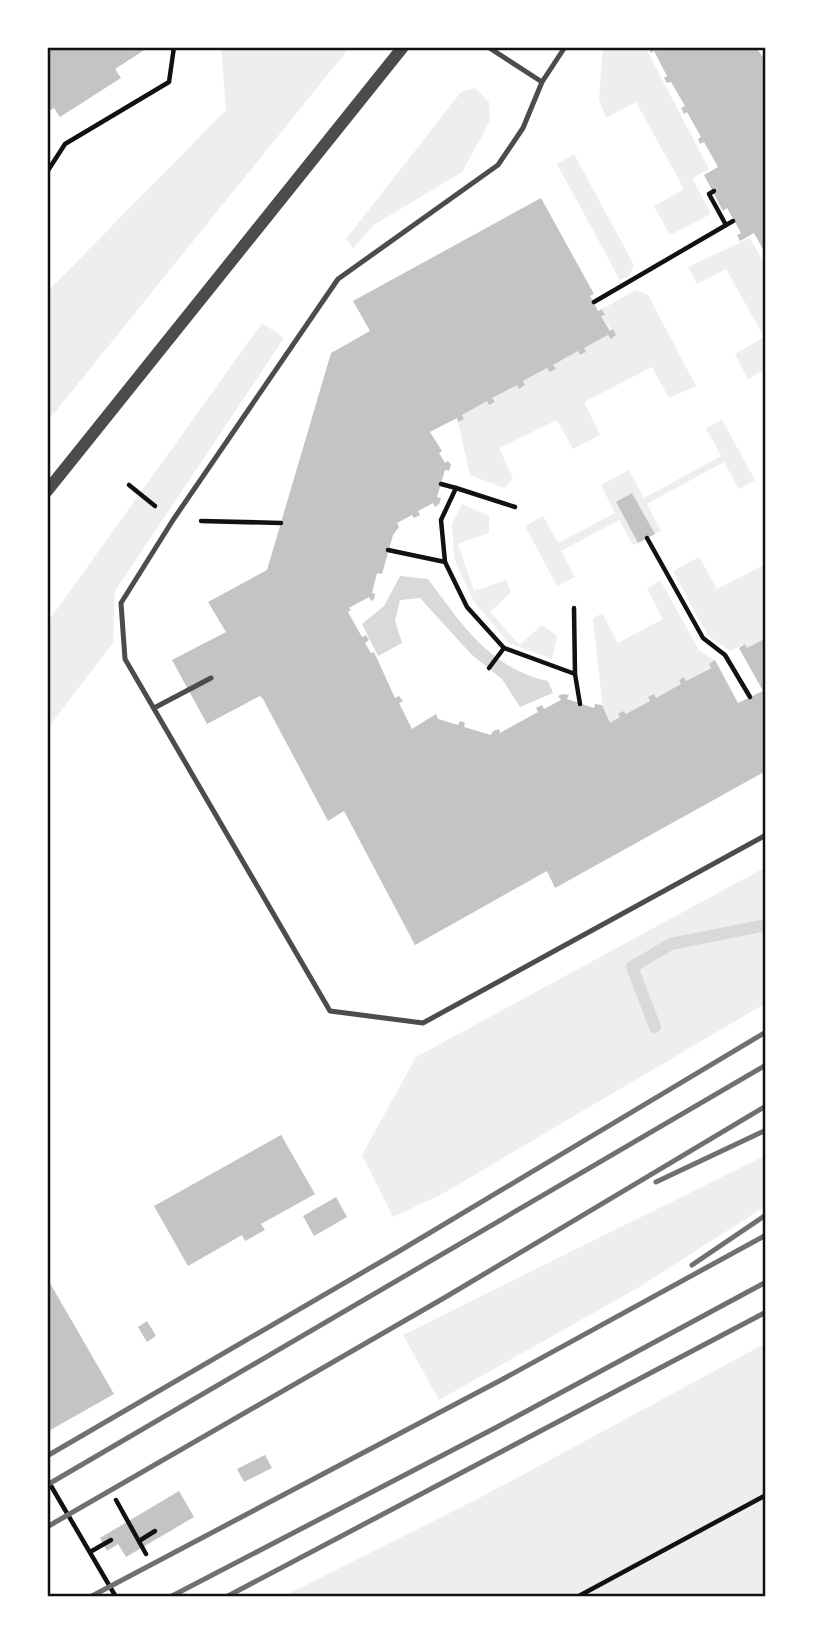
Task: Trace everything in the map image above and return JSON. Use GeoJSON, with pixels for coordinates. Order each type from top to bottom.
{"type":"FeatureCollection","features":[{"type":"Feature","properties":{"kind":"street"},"geometry":{"type":"LineString","coordinates":[[47,491],[403,47]]}},
{"type":"Feature","properties":{"kind":"lane"},"geometry":{"type":"LineString","coordinates":[[488,47],[542,82]]}},
{"type":"Feature","properties":{"kind":"lane"},"geometry":{"type":"LineString","coordinates":[[565,47],[542,82],[523,128],[498,165],[338,279],[173,520],[121,603],[125,659],[331,1011],[423,1023],[766,835]]}},
{"type":"Feature","properties":{"kind":"lane"},"geometry":{"type":"LineString","coordinates":[[154,708],[211,678]]}},
{"type":"Feature","properties":{"kind":"path"},"geometry":{"type":"LineString","coordinates":[[47,172],[65,144],[169,82],[174,47]]}},
{"type":"Feature","properties":{"kind":"path"},"geometry":{"type":"LineString","coordinates":[[714,191],[709,194],[726,225]]}},
{"type":"Feature","properties":{"kind":"path"},"geometry":{"type":"LineString","coordinates":[[594,302],[733,221]]}},
{"type":"Feature","properties":{"kind":"path"},"geometry":{"type":"LineString","coordinates":[[441,484],[515,507]]}},
{"type":"Feature","properties":{"kind":"path"},"geometry":{"type":"LineString","coordinates":[[129,485],[173,520],[281,523]]}},
{"type":"Feature","properties":{"kind":"path"},"geometry":{"type":"LineString","coordinates":[[456,488],[441,520],[445,562],[467,607],[504,648],[575,674]]}},
{"type":"Feature","properties":{"kind":"path"},"geometry":{"type":"LineString","coordinates":[[647,538],[703,638],[725,655],[750,697]]}},
{"type":"Feature","properties":{"kind":"path"},"geometry":{"type":"LineString","coordinates":[[388,550],[445,562]]}},
{"type":"Feature","properties":{"kind":"path"},"geometry":{"type":"LineString","coordinates":[[574,608],[575,674],[580,704]]}},
{"type":"Feature","properties":{"kind":"path"},"geometry":{"type":"LineString","coordinates":[[489,668],[504,648]]}},
{"type":"Feature","properties":{"kind":"path"},"geometry":{"type":"LineString","coordinates":[[47,1479],[116,1597]]}},
{"type":"Feature","properties":{"kind":"path"},"geometry":{"type":"LineString","coordinates":[[577,1597],[766,1495]]}},
{"type":"Feature","properties":{"kind":"path"},"geometry":{"type":"LineString","coordinates":[[116,1500],[146,1554]]}},
{"type":"Feature","properties":{"kind":"path"},"geometry":{"type":"LineString","coordinates":[[139,1542],[155,1531]]}},
{"type":"Feature","properties":{"kind":"path"},"geometry":{"type":"LineString","coordinates":[[90,1552],[111,1540]]}},
{"type":"Feature","properties":{"kind":"shaded area"},"geometry":{"type":"Polygon","coordinates":[[[221,47],[350,47],[47,422],[47,292],[226,110],[221,47]]]}},
{"type":"Feature","properties":{"kind":"shaded area"},"geometry":{"type":"Polygon","coordinates":[[[603,47],[645,47],[709,169],[692,178],[711,214],[670,235],[654,206],[684,189],[636,102],[606,118],[599,99],[603,47]]]}},
{"type":"Feature","properties":{"kind":"shaded area"},"geometry":{"type":"Polygon","coordinates":[[[475,88],[489,102],[490,121],[462,172],[374,225],[353,248],[346,239],[461,92],[475,88]]]}},
{"type":"Feature","properties":{"kind":"shaded area"},"geometry":{"type":"Polygon","coordinates":[[[574,154],[634,265],[629,276],[620,280],[557,164],[574,154]]]}},
{"type":"Feature","properties":{"kind":"shaded area"},"geometry":{"type":"Polygon","coordinates":[[[750,238],[766,267],[766,369],[748,379],[735,354],[764,337],[726,269],[697,284],[688,267],[750,238]]]}},
{"type":"Feature","properties":{"kind":"shaded area"},"geometry":{"type":"Polygon","coordinates":[[[636,290],[648,295],[696,386],[669,398],[652,367],[584,402],[600,435],[573,449],[557,420],[499,448],[513,478],[504,488],[470,475],[458,422],[464,419],[462,415],[487,401],[489,405],[494,402],[492,398],[517,385],[520,388],[525,385],[523,381],[547,368],[555,369],[553,365],[578,351],[580,355],[585,352],[584,348],[608,335],[611,338],[616,336],[601,316],[605,314],[602,309],[636,290]]]}},
{"type":"Feature","properties":{"kind":"shaded area"},"geometry":{"type":"Polygon","coordinates":[[[262,323],[284,338],[115,591],[113,643],[47,729],[47,623],[262,323]]]}},
{"type":"Feature","properties":{"kind":"shaded area"},"geometry":{"type":"Polygon","coordinates":[[[722,420],[755,480],[739,489],[724,462],[647,504],[661,531],[655,534],[632,493],[616,502],[638,543],[633,545],[619,520],[561,551],[575,577],[557,586],[525,526],[543,516],[558,543],[615,513],[601,485],[629,470],[644,498],[721,456],[706,428],[722,420]]]}},
{"type":"Feature","properties":{"kind":"shaded area"},"geometry":{"type":"Polygon","coordinates":[[[462,504],[489,516],[489,533],[458,544],[474,591],[506,580],[511,592],[490,612],[520,645],[542,625],[557,636],[552,659],[509,643],[474,602],[454,558],[452,524],[462,504]]]}},
{"type":"Feature","properties":{"kind":"shaded area"},"geometry":{"type":"Polygon","coordinates":[[[699,557],[717,589],[766,564],[766,638],[747,648],[745,644],[730,651],[708,636],[673,571],[699,557]]]}},
{"type":"Feature","properties":{"kind":"shaded area"},"geometry":{"type":"Polygon","coordinates":[[[400,576],[428,579],[465,627],[493,655],[528,675],[548,681],[553,693],[520,707],[502,679],[471,654],[420,598],[400,600],[395,621],[402,643],[378,656],[362,624],[384,606],[400,576]]]}},
{"type":"Feature","properties":{"kind":"shaded area"},"geometry":{"type":"Polygon","coordinates":[[[660,580],[699,650],[715,661],[710,663],[711,667],[686,681],[680,680],[681,685],[626,714],[623,711],[619,714],[621,718],[609,723],[603,710],[593,619],[602,613],[618,643],[663,619],[647,589],[660,580]]]}},
{"type":"Feature","properties":{"kind":"shaded area"},"geometry":{"type":"Polygon","coordinates":[[[766,867],[766,1003],[442,1194],[393,1217],[362,1155],[416,1057],[766,867]]]}},
{"type":"Feature","properties":{"kind":"shaded area"},"geometry":{"type":"Polygon","coordinates":[[[766,1155],[766,1206],[636,1289],[439,1400],[403,1335],[766,1155]]]}},
{"type":"Feature","properties":{"kind":"shaded area"},"geometry":{"type":"Polygon","coordinates":[[[766,1343],[766,1597],[282,1597],[487,1494],[766,1343]]]}},
{"type":"Feature","properties":{"kind":"building"},"geometry":{"type":"Polygon","coordinates":[[[47,47],[149,47],[115,69],[121,78],[60,117],[54,108],[47,112],[47,47]]]}},
{"type":"Feature","properties":{"kind":"building"},"geometry":{"type":"Polygon","coordinates":[[[647,47],[756,47],[766,62],[766,255],[754,233],[740,241],[737,235],[741,233],[727,208],[723,211],[704,175],[718,167],[704,142],[700,144],[698,139],[701,137],[687,112],[684,114],[681,108],[685,106],[671,82],[667,83],[664,78],[667,76],[654,51],[651,53],[647,47]]]}},
{"type":"Feature","properties":{"kind":"building"},"geometry":{"type":"Polygon","coordinates":[[[541,198],[594,294],[590,296],[598,311],[602,309],[605,315],[601,316],[610,331],[613,329],[616,335],[611,339],[608,335],[584,348],[586,352],[580,355],[578,351],[553,365],[556,369],[550,372],[547,368],[523,381],[525,385],[519,389],[517,385],[492,398],[495,402],[489,405],[487,401],[462,415],[464,419],[458,422],[457,418],[430,432],[442,451],[439,453],[445,463],[448,461],[451,465],[449,471],[445,470],[437,497],[441,498],[439,504],[435,507],[433,503],[418,511],[420,515],[414,518],[412,515],[397,523],[399,527],[393,535],[382,574],[377,573],[372,593],[375,594],[374,599],[371,601],[369,597],[349,608],[351,610],[348,612],[362,637],[366,635],[369,640],[365,643],[371,653],[374,652],[395,698],[399,696],[403,701],[399,703],[412,729],[436,714],[438,719],[458,725],[460,721],[465,723],[464,727],[491,735],[493,731],[499,729],[500,733],[538,712],[536,708],[542,705],[544,709],[561,700],[558,696],[563,694],[569,695],[567,699],[594,708],[595,704],[602,705],[610,723],[620,717],[618,714],[623,711],[626,714],[650,701],[648,697],[654,694],[656,698],[681,684],[679,680],[684,677],[686,681],[711,668],[709,664],[715,660],[738,703],[763,691],[739,648],[745,644],[747,648],[766,638],[766,771],[555,888],[547,871],[415,945],[344,811],[328,821],[263,699],[260,696],[207,724],[172,660],[226,632],[208,602],[267,570],[331,353],[370,331],[353,301],[541,198]]]}},
{"type":"Feature","properties":{"kind":"building"},"geometry":{"type":"Polygon","coordinates":[[[632,493],[655,534],[638,543],[616,502],[632,493]]]}},
{"type":"Feature","properties":{"kind":"building"},"geometry":{"type":"Polygon","coordinates":[[[281,1135],[315,1194],[261,1224],[265,1230],[245,1241],[242,1235],[188,1266],[154,1206],[281,1135]]]}},
{"type":"Feature","properties":{"kind":"building"},"geometry":{"type":"Polygon","coordinates":[[[336,1197],[347,1217],[314,1236],[303,1216],[336,1197]]]}},
{"type":"Feature","properties":{"kind":"building"},"geometry":{"type":"Polygon","coordinates":[[[47,1278],[114,1394],[47,1432],[47,1278]]]}},
{"type":"Feature","properties":{"kind":"building"},"geometry":{"type":"Polygon","coordinates":[[[147,1321],[156,1336],[147,1342],[138,1327],[147,1321]]]}},
{"type":"Feature","properties":{"kind":"building"},"geometry":{"type":"Polygon","coordinates":[[[265,1455],[272,1468],[244,1482],[237,1469],[265,1455]]]}},
{"type":"Feature","properties":{"kind":"building"},"geometry":{"type":"Polygon","coordinates":[[[179,1491],[194,1517],[126,1557],[118,1544],[107,1551],[100,1538],[179,1491]]]}},
{"type":"Feature","properties":{"kind":"waterway"},"geometry":{"type":"LineString","coordinates":[[655,1027],[632,967],[671,944],[766,925]]}},
{"type":"Feature","properties":{"kind":"railway"},"geometry":{"type":"LineString","coordinates":[[47,1456],[396,1253],[766,1032]]}},
{"type":"Feature","properties":{"kind":"railway"},"geometry":{"type":"LineString","coordinates":[[47,1485],[766,1065]]}},
{"type":"Feature","properties":{"kind":"railway"},"geometry":{"type":"LineString","coordinates":[[47,1527],[444,1298],[766,1106]]}},
{"type":"Feature","properties":{"kind":"railway"},"geometry":{"type":"LineString","coordinates":[[656,1182],[766,1130]]}},
{"type":"Feature","properties":{"kind":"railway"},"geometry":{"type":"LineString","coordinates":[[692,1265],[766,1215]]}},
{"type":"Feature","properties":{"kind":"railway"},"geometry":{"type":"LineString","coordinates":[[90,1597],[503,1379],[766,1235]]}},
{"type":"Feature","properties":{"kind":"railway"},"geometry":{"type":"LineString","coordinates":[[170,1597],[497,1427],[766,1282]]}},
{"type":"Feature","properties":{"kind":"railway"},"geometry":{"type":"LineString","coordinates":[[226,1597],[766,1312]]}}]}
